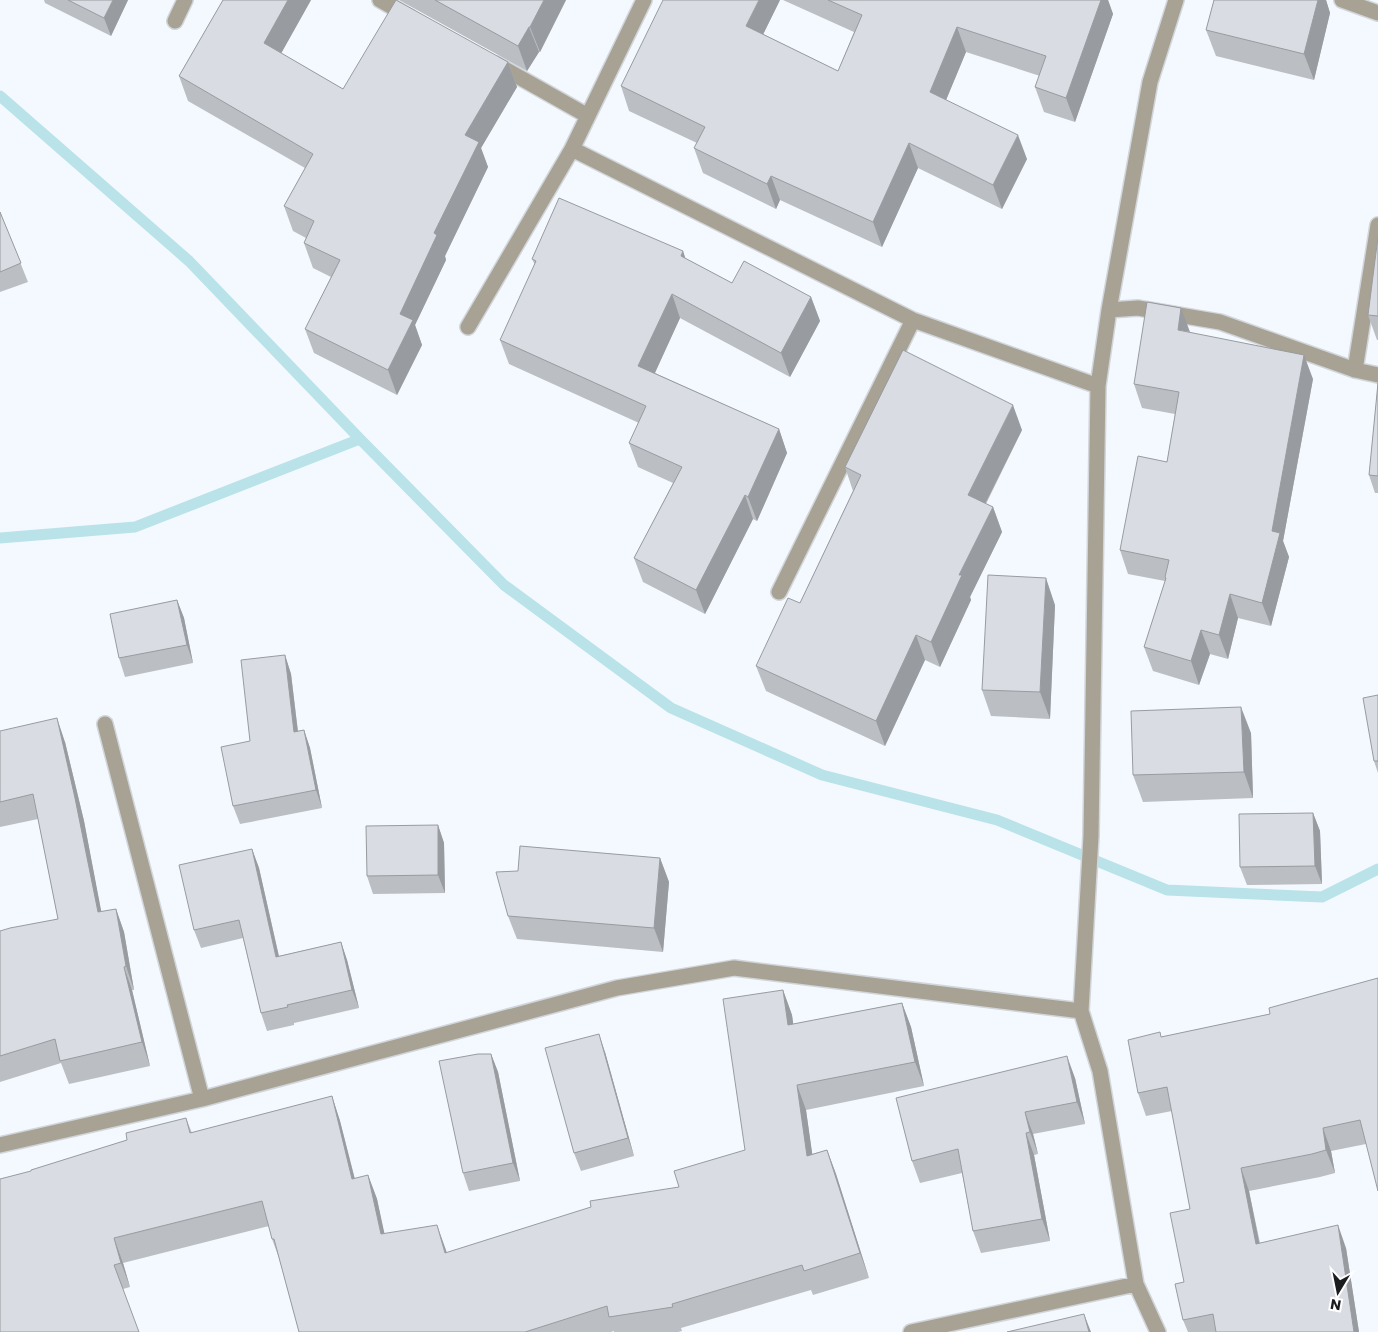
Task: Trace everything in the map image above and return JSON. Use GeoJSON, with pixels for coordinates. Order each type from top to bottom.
{"type":"FeatureCollection","features":[{"type":"Feature","properties":{"kind":"street"},"geometry":{"type":"LineString","coordinates":[[175,21],[185,0]]}},
{"type":"Feature","properties":{"kind":"street"},"geometry":{"type":"LineString","coordinates":[[380,0],[424,24]]}},
{"type":"Feature","properties":{"kind":"street"},"geometry":{"type":"LineString","coordinates":[[468,328],[572,149],[644,0]]}},
{"type":"Feature","properties":{"kind":"street"},"geometry":{"type":"LineString","coordinates":[[1158,1332],[1136,1284],[1100,1071],[1082,1011],[1091,836],[1098,386],[1109,310],[1150,82],[1176,0]]}},
{"type":"Feature","properties":{"kind":"street"},"geometry":{"type":"LineString","coordinates":[[1342,0],[1378,12]]}},
{"type":"Feature","properties":{"kind":"street"},"geometry":{"type":"LineString","coordinates":[[484,58],[588,116]]}},
{"type":"Feature","properties":{"kind":"street"},"geometry":{"type":"LineString","coordinates":[[572,149],[913,320],[1098,386]]}},
{"type":"Feature","properties":{"kind":"street"},"geometry":{"type":"LineString","coordinates":[[1355,370],[1378,225]]}},
{"type":"Feature","properties":{"kind":"street"},"geometry":{"type":"LineString","coordinates":[[1109,310],[1138,308],[1220,322],[1355,370],[1378,375]]}},
{"type":"Feature","properties":{"kind":"street"},"geometry":{"type":"LineString","coordinates":[[779,592],[913,320]]}},
{"type":"Feature","properties":{"kind":"street"},"geometry":{"type":"LineString","coordinates":[[105,724],[202,1099]]}},
{"type":"Feature","properties":{"kind":"street"},"geometry":{"type":"LineString","coordinates":[[0,1145],[202,1099],[617,988],[734,968],[1082,1011]]}},
{"type":"Feature","properties":{"kind":"street"},"geometry":{"type":"LineString","coordinates":[[910,1332],[1136,1284]]}},
{"type":"Feature","properties":{"kind":"building"},"geometry":{"type":"Polygon","coordinates":[[[68,0],[113,0],[104,18],[68,0]]]}},
{"type":"Feature","properties":{"kind":"building"},"geometry":{"type":"Polygon","coordinates":[[[223,0],[288,0],[264,43],[343,89],[396,0],[508,62],[465,135],[479,142],[434,233],[437,235],[400,314],[413,320],[388,370],[305,329],[340,260],[304,243],[314,221],[284,206],[313,154],[179,76],[223,0]]]}},
{"type":"Feature","properties":{"kind":"building"},"geometry":{"type":"Polygon","coordinates":[[[435,0],[544,0],[518,46],[435,0]]]}},
{"type":"Feature","properties":{"kind":"building"},"geometry":{"type":"Polygon","coordinates":[[[663,0],[759,0],[746,26],[838,71],[862,15],[828,0],[1101,0],[1066,98],[1035,87],[1046,56],[957,27],[930,92],[1018,135],[993,185],[909,143],[873,222],[771,176],[767,184],[694,148],[705,127],[621,86],[663,0]]]}},
{"type":"Feature","properties":{"kind":"building"},"geometry":{"type":"Polygon","coordinates":[[[1214,0],[1318,0],[1304,54],[1206,30],[1214,0]]]}},
{"type":"Feature","properties":{"kind":"building"},"geometry":{"type":"Polygon","coordinates":[[[559,198],[683,251],[681,256],[732,283],[744,261],[811,297],[781,353],[672,294],[638,366],[779,429],[748,497],[745,495],[696,590],[634,558],[682,467],[629,443],[646,406],[500,340],[536,261],[532,259],[559,198]]]}},
{"type":"Feature","properties":{"kind":"building"},"geometry":{"type":"Polygon","coordinates":[[[0,212],[21,263],[0,272],[0,212]]]}},
{"type":"Feature","properties":{"kind":"building"},"geometry":{"type":"Polygon","coordinates":[[[1378,237],[1378,316],[1368,315],[1378,237]]]}},
{"type":"Feature","properties":{"kind":"building"},"geometry":{"type":"Polygon","coordinates":[[[1147,302],[1181,308],[1178,330],[1304,355],[1272,531],[1280,533],[1262,603],[1230,594],[1219,635],[1201,630],[1191,661],[1144,647],[1166,578],[1169,560],[1120,550],[1138,456],[1167,462],[1179,392],[1134,384],[1147,302]]]}},
{"type":"Feature","properties":{"kind":"building"},"geometry":{"type":"Polygon","coordinates":[[[903,350],[1013,405],[968,495],[993,507],[959,575],[962,575],[931,642],[916,635],[876,721],[756,666],[788,598],[800,603],[861,475],[845,467],[903,350]]]}},
{"type":"Feature","properties":{"kind":"building"},"geometry":{"type":"Polygon","coordinates":[[[1378,383],[1378,476],[1369,475],[1378,383]]]}},
{"type":"Feature","properties":{"kind":"building"},"geometry":{"type":"Polygon","coordinates":[[[988,575],[1046,578],[1040,692],[982,690],[988,575]]]}},
{"type":"Feature","properties":{"kind":"building"},"geometry":{"type":"Polygon","coordinates":[[[177,600],[187,645],[119,658],[110,614],[177,600]]]}},
{"type":"Feature","properties":{"kind":"building"},"geometry":{"type":"Polygon","coordinates":[[[285,655],[294,732],[304,730],[316,790],[233,806],[221,747],[250,741],[241,660],[285,655]]]}},
{"type":"Feature","properties":{"kind":"building"},"geometry":{"type":"Polygon","coordinates":[[[1378,695],[1378,761],[1374,761],[1363,698],[1378,695]]]}},
{"type":"Feature","properties":{"kind":"building"},"geometry":{"type":"Polygon","coordinates":[[[1241,707],[1244,772],[1133,775],[1131,711],[1241,707]]]}},
{"type":"Feature","properties":{"kind":"building"},"geometry":{"type":"Polygon","coordinates":[[[57,718],[98,912],[116,909],[126,966],[124,967],[142,1042],[60,1061],[55,1039],[0,1056],[0,931],[58,919],[33,794],[0,802],[0,731],[57,718]]]}},
{"type":"Feature","properties":{"kind":"building"},"geometry":{"type":"Polygon","coordinates":[[[1313,813],[1315,866],[1240,867],[1239,814],[1313,813]]]}},
{"type":"Feature","properties":{"kind":"building"},"geometry":{"type":"Polygon","coordinates":[[[438,825],[438,875],[367,876],[366,826],[438,825]]]}},
{"type":"Feature","properties":{"kind":"building"},"geometry":{"type":"Polygon","coordinates":[[[520,846],[660,858],[654,928],[508,916],[496,872],[518,871],[520,846]]]}},
{"type":"Feature","properties":{"kind":"building"},"geometry":{"type":"Polygon","coordinates":[[[252,849],[276,957],[341,942],[352,990],[261,1013],[239,920],[194,930],[179,865],[252,849]]]}},
{"type":"Feature","properties":{"kind":"building"},"geometry":{"type":"Polygon","coordinates":[[[1378,978],[1378,1191],[1360,1120],[1323,1128],[1326,1150],[1241,1168],[1256,1244],[1338,1225],[1354,1332],[1216,1332],[1213,1314],[1183,1320],[1175,1284],[1184,1282],[1170,1213],[1190,1209],[1167,1087],[1138,1093],[1128,1040],[1160,1032],[1161,1037],[1270,1014],[1269,1008],[1378,978]]]}},
{"type":"Feature","properties":{"kind":"building"},"geometry":{"type":"Polygon","coordinates":[[[783,990],[788,1025],[902,1003],[915,1062],[797,1085],[807,1156],[827,1150],[860,1253],[804,1271],[802,1265],[672,1304],[673,1307],[609,1317],[607,1306],[525,1332],[299,1332],[262,1201],[114,1238],[121,1263],[114,1265],[139,1332],[0,1332],[0,1179],[127,1140],[126,1133],[186,1118],[190,1133],[332,1096],[352,1179],[368,1175],[381,1234],[437,1225],[445,1253],[591,1207],[590,1201],[679,1187],[674,1171],[745,1150],[723,999],[783,990]]]}},
{"type":"Feature","properties":{"kind":"building"},"geometry":{"type":"Polygon","coordinates":[[[599,1034],[628,1138],[574,1153],[545,1048],[599,1034]]]}},
{"type":"Feature","properties":{"kind":"building"},"geometry":{"type":"Polygon","coordinates":[[[478,1054],[491,1054],[513,1163],[463,1173],[439,1061],[478,1054]]]}},
{"type":"Feature","properties":{"kind":"building"},"geometry":{"type":"Polygon","coordinates":[[[1067,1056],[1077,1102],[1025,1112],[1030,1132],[1026,1133],[1042,1219],[973,1231],[958,1149],[912,1161],[896,1098],[1067,1056]]]}},
{"type":"Feature","properties":{"kind":"building"},"geometry":{"type":"Polygon","coordinates":[[[1084,1314],[1089,1332],[1007,1332],[1084,1314]]]}},
{"type":"Feature","properties":{"kind":"waterway"},"geometry":{"type":"LineString","coordinates":[[0,96],[189,261],[504,585],[671,708],[822,775],[997,820],[1167,890],[1322,897],[1378,869]]}},
{"type":"Feature","properties":{"kind":"waterway"},"geometry":{"type":"LineString","coordinates":[[0,538],[135,527],[360,439]]}}]}
